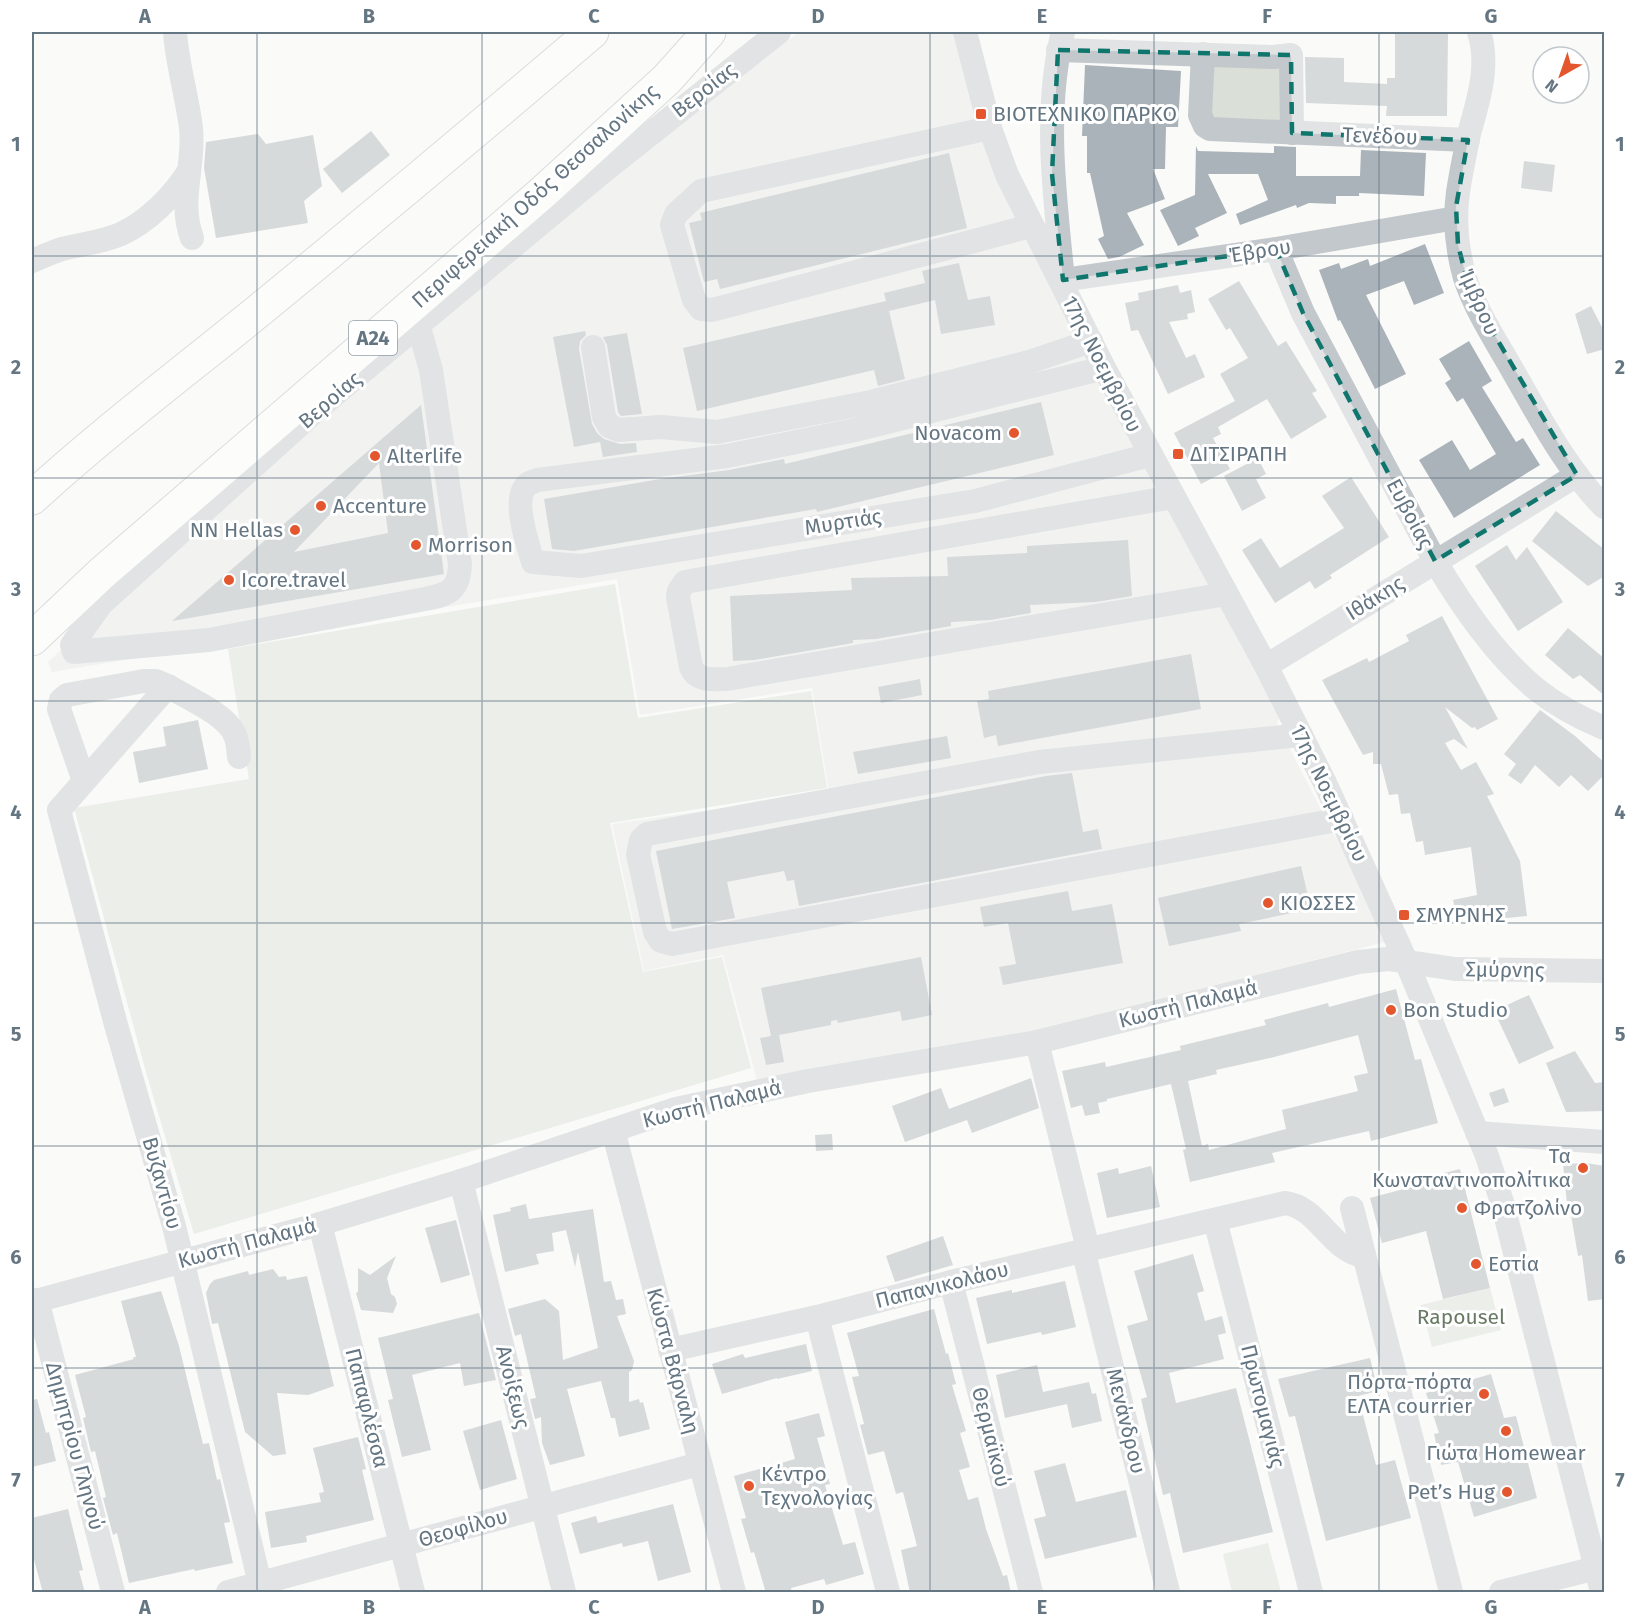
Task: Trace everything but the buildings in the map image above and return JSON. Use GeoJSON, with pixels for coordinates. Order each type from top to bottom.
{"type":"FeatureCollection","features":[{"type":"Feature","properties":{"kind":"highway"},"geometry":{"type":"LineString","coordinates":[[32,498],[109,431],[422,178],[592,32]]}},
{"type":"Feature","properties":{"kind":"highway","name":"Περιφερειακή Οδός Θεσσαλονίκης"},"geometry":{"type":"LineString","coordinates":[[32,639],[120,558],[541,194],[667,79],[709,32]]}},
{"type":"Feature","properties":{"kind":"street"},"geometry":{"type":"LineString","coordinates":[[175,32],[191,127],[192,152],[186,191],[192,238]]}},
{"type":"Feature","properties":{"kind":"street","name":"Βεροίας"},"geometry":{"type":"LineString","coordinates":[[418,324],[431,370],[460,564],[460,575],[451,591],[425,599],[209,640],[74,652],[72,645],[100,604],[315,411],[418,324],[674,114],[779,32]]}},
{"type":"Feature","properties":{"kind":"street","name":"17ης Νοεμβρίου"},"geometry":{"type":"LineString","coordinates":[[965,32],[1000,160],[1090,342],[1266,666],[1301,735],[1406,961],[1478,1133],[1500,1193],[1600,1567],[1602,1593]]}},
{"type":"Feature","properties":{"kind":"street","name":"Ίμβρου"},"geometry":{"type":"LineString","coordinates":[[1479,32],[1484,50],[1483,76],[1458,193],[1456,218],[1460,257],[1475,301],[1516,377],[1577,475],[1605,507]]}},
{"type":"Feature","properties":{"kind":"street"},"geometry":{"type":"LineString","coordinates":[[1060,40],[1203,54],[1272,57],[1291,55],[1292,133]]}},
{"type":"Feature","properties":{"kind":"street","name":"Έβρου"},"geometry":{"type":"LineString","coordinates":[[1060,40],[1053,110],[1052,174],[1063,280],[1276,249],[1456,218]]}},
{"type":"Feature","properties":{"kind":"street","name":"Τενέδου"},"geometry":{"type":"LineString","coordinates":[[1203,54],[1200,115],[1205,126],[1216,131],[1468,140]]}},
{"type":"Feature","properties":{"kind":"street"},"geometry":{"type":"LineString","coordinates":[[990,128],[702,191],[676,214],[672,225],[694,300],[701,309],[711,310],[1031,226]]}},
{"type":"Feature","properties":{"kind":"street"},"geometry":{"type":"LineString","coordinates":[[32,261],[61,250],[122,234],[143,221],[178,188],[189,171]]}},
{"type":"Feature","properties":{"kind":"street","name":"Ευβοίας"},"geometry":{"type":"LineString","coordinates":[[1276,249],[1303,313],[1451,587],[1488,637],[1527,681],[1552,701],[1605,728]]}},
{"type":"Feature","properties":{"kind":"street"},"geometry":{"type":"LineString","coordinates":[[593,347],[604,417],[609,426],[619,430],[661,427],[717,432],[872,402],[1029,362],[1090,342]]}},
{"type":"Feature","properties":{"kind":"street","name":"Μυρτιάς"},"geometry":{"type":"LineString","coordinates":[[1104,368],[855,430],[739,453],[537,480],[528,484],[523,490],[521,499],[521,519],[533,562],[567,567],[581,566],[975,501],[1150,455]]}},
{"type":"Feature","properties":{"kind":"street","name":"Ιθάκης"},"geometry":{"type":"LineString","coordinates":[[1266,666],[1577,475]]}},
{"type":"Feature","properties":{"kind":"street"},"geometry":{"type":"LineString","coordinates":[[1173,497],[685,582],[678,597],[691,667],[702,679],[727,679],[1226,594]]}},
{"type":"Feature","properties":{"kind":"street"},"geometry":{"type":"LineString","coordinates":[[168,686],[84,781],[59,709],[61,700],[67,695],[144,681],[156,681],[168,686],[213,712],[234,732],[239,757]]}},
{"type":"Feature","properties":{"kind":"street"},"geometry":{"type":"LineString","coordinates":[[1301,735],[1039,762],[647,834],[640,840],[638,854],[655,932],[662,941],[672,944],[1342,819]]}},
{"type":"Feature","properties":{"kind":"street","name":"Βυζαντίου"},"geometry":{"type":"LineString","coordinates":[[84,781],[59,810],[79,890],[182,1260],[261,1587]]}},
{"type":"Feature","properties":{"kind":"street","name":"Κωστή Παλαμά"},"geometry":{"type":"LineString","coordinates":[[34,1301],[320,1224],[461,1181],[700,1103],[808,1081],[1037,1042],[1358,962],[1388,959],[1406,961]]}},
{"type":"Feature","properties":{"kind":"street","name":"Σμύρνης"},"geometry":{"type":"LineString","coordinates":[[1406,961],[1455,969],[1605,971]]}},
{"type":"Feature","properties":{"kind":"street","name":"Μενάνδρου"},"geometry":{"type":"LineString","coordinates":[[1037,1042],[1168,1593]]}},
{"type":"Feature","properties":{"kind":"street","name":"Κώστα Βάρναλη"},"geometry":{"type":"LineString","coordinates":[[613,1130],[734,1593]]}},
{"type":"Feature","properties":{"kind":"street"},"geometry":{"type":"LineString","coordinates":[[1478,1133],[1605,1142]]}},
{"type":"Feature","properties":{"kind":"street","name":"Ανοίξεως"},"geometry":{"type":"LineString","coordinates":[[461,1181],[564,1593]]}},
{"type":"Feature","properties":{"kind":"street","name":"Παπανικολάου"},"geometry":{"type":"LineString","coordinates":[[670,1350],[817,1317],[951,1282],[1281,1204],[1292,1204],[1306,1211],[1339,1245],[1364,1256]]}},
{"type":"Feature","properties":{"kind":"street"},"geometry":{"type":"LineString","coordinates":[[1352,1208],[1451,1593]]}},
{"type":"Feature","properties":{"kind":"street","name":"Πρωτομαγιάς"},"geometry":{"type":"LineString","coordinates":[[1215,1220],[1311,1593]]}},
{"type":"Feature","properties":{"kind":"street","name":"Παπαφλέσσα"},"geometry":{"type":"LineString","coordinates":[[320,1224],[413,1593]]}},
{"type":"Feature","properties":{"kind":"street","name":"Θερμαϊκού"},"geometry":{"type":"LineString","coordinates":[[951,1282],[1031,1593]]}},
{"type":"Feature","properties":{"kind":"street","name":"Δημητρίου Γληνού"},"geometry":{"type":"LineString","coordinates":[[34,1301],[113,1593]]}},
{"type":"Feature","properties":{"kind":"street"},"geometry":{"type":"LineString","coordinates":[[817,1317],[888,1593]]}},
{"type":"Feature","properties":{"kind":"street","name":"Θεοφίλου"},"geometry":{"type":"LineString","coordinates":[[228,1593],[261,1587],[699,1464]]}},
{"type":"Feature","properties":{"kind":"street"},"geometry":{"type":"LineString","coordinates":[[1501,1593],[1600,1567]]}},
{"type":"Feature","properties":{"kind":"highlighted area"},"geometry":{"type":"Polygon","coordinates":[[[1058,50],[1291,55],[1292,133],[1468,140],[1456,207],[1458,245],[1471,295],[1577,475],[1435,561],[1303,313],[1276,249],[1063,280],[1052,174],[1058,50]]]}},
{"type":"Feature","properties":{"kind":"shaded area"},"geometry":{"type":"Polygon","coordinates":[[[799,32],[957,32],[980,118],[1281,711],[1277,724],[1389,941],[1031,1032],[758,1084],[723,955],[644,971],[612,824],[829,793],[812,688],[640,715],[617,579],[52,672],[48,662],[343,391],[588,191],[799,32]]]}},
{"type":"Feature","properties":{"kind":"green space"},"geometry":{"type":"Polygon","coordinates":[[[1209,62],[1284,63],[1283,124],[1208,123],[1209,62]]]}},
{"type":"Feature","properties":{"kind":"green space"},"geometry":{"type":"Polygon","coordinates":[[[615,584],[638,718],[811,691],[827,788],[610,823],[643,972],[722,957],[751,1068],[194,1234],[146,1072],[74,808],[249,779],[228,649],[615,584]]]}},
{"type":"Feature","properties":{"kind":"green space","name":"Rapousel"},"geometry":{"type":"Polygon","coordinates":[[[1490,1288],[1501,1330],[1432,1347],[1421,1305],[1490,1288]]]}},
{"type":"Feature","properties":{"kind":"green space"},"geometry":{"type":"Polygon","coordinates":[[[1268,1543],[1281,1592],[1232,1592],[1223,1554],[1268,1543]]]}},
{"type":"Feature","properties":{"kind":"place","name":"ΒΙΟΤΕΧΝΙΚΟ ΠΑΡΚΟ"},"geometry":{"type":"Point","coordinates":[981,114]}},
{"type":"Feature","properties":{"kind":"place","name":"Novacom"},"geometry":{"type":"Point","coordinates":[1014,433]}},
{"type":"Feature","properties":{"kind":"place","name":"ΔΙΤΣΙΡΑΠΗ"},"geometry":{"type":"Point","coordinates":[1178,454]}},
{"type":"Feature","properties":{"kind":"place","name":"Alterlife"},"geometry":{"type":"Point","coordinates":[375,456]}},
{"type":"Feature","properties":{"kind":"place","name":"Accenture"},"geometry":{"type":"Point","coordinates":[321,506]}},
{"type":"Feature","properties":{"kind":"place","name":"NN Hellas"},"geometry":{"type":"Point","coordinates":[295,530]}},
{"type":"Feature","properties":{"kind":"place","name":"Morrison"},"geometry":{"type":"Point","coordinates":[416,545]}},
{"type":"Feature","properties":{"kind":"place","name":"Icore.travel"},"geometry":{"type":"Point","coordinates":[229,580]}},
{"type":"Feature","properties":{"kind":"place","name":"ΚΙΟΣΣΕΣ"},"geometry":{"type":"Point","coordinates":[1268,903]}},
{"type":"Feature","properties":{"kind":"place","name":"ΣΜΥΡΝΗΣ"},"geometry":{"type":"Point","coordinates":[1404,915]}},
{"type":"Feature","properties":{"kind":"place","name":"Bon Studio"},"geometry":{"type":"Point","coordinates":[1391,1010]}},
{"type":"Feature","properties":{"kind":"place","name":"Τα Κωνσταντινοπολίτικα"},"geometry":{"type":"Point","coordinates":[1583,1168]}},
{"type":"Feature","properties":{"kind":"place","name":"Φρατζολίνο"},"geometry":{"type":"Point","coordinates":[1462,1208]}},
{"type":"Feature","properties":{"kind":"place","name":"Εστία"},"geometry":{"type":"Point","coordinates":[1476,1264]}},
{"type":"Feature","properties":{"kind":"place","name":"Πόρτα-πόρτα ΕΛΤΑ courrier"},"geometry":{"type":"Point","coordinates":[1484,1394]}},
{"type":"Feature","properties":{"kind":"place","name":"Γιώτα Homewear"},"geometry":{"type":"Point","coordinates":[1506,1431]}},
{"type":"Feature","properties":{"kind":"place","name":"Κέντρο Τεχνολογίας"},"geometry":{"type":"Point","coordinates":[749,1486]}},
{"type":"Feature","properties":{"kind":"place","name":"Pet’s Hug"},"geometry":{"type":"Point","coordinates":[1507,1492]}}]}
